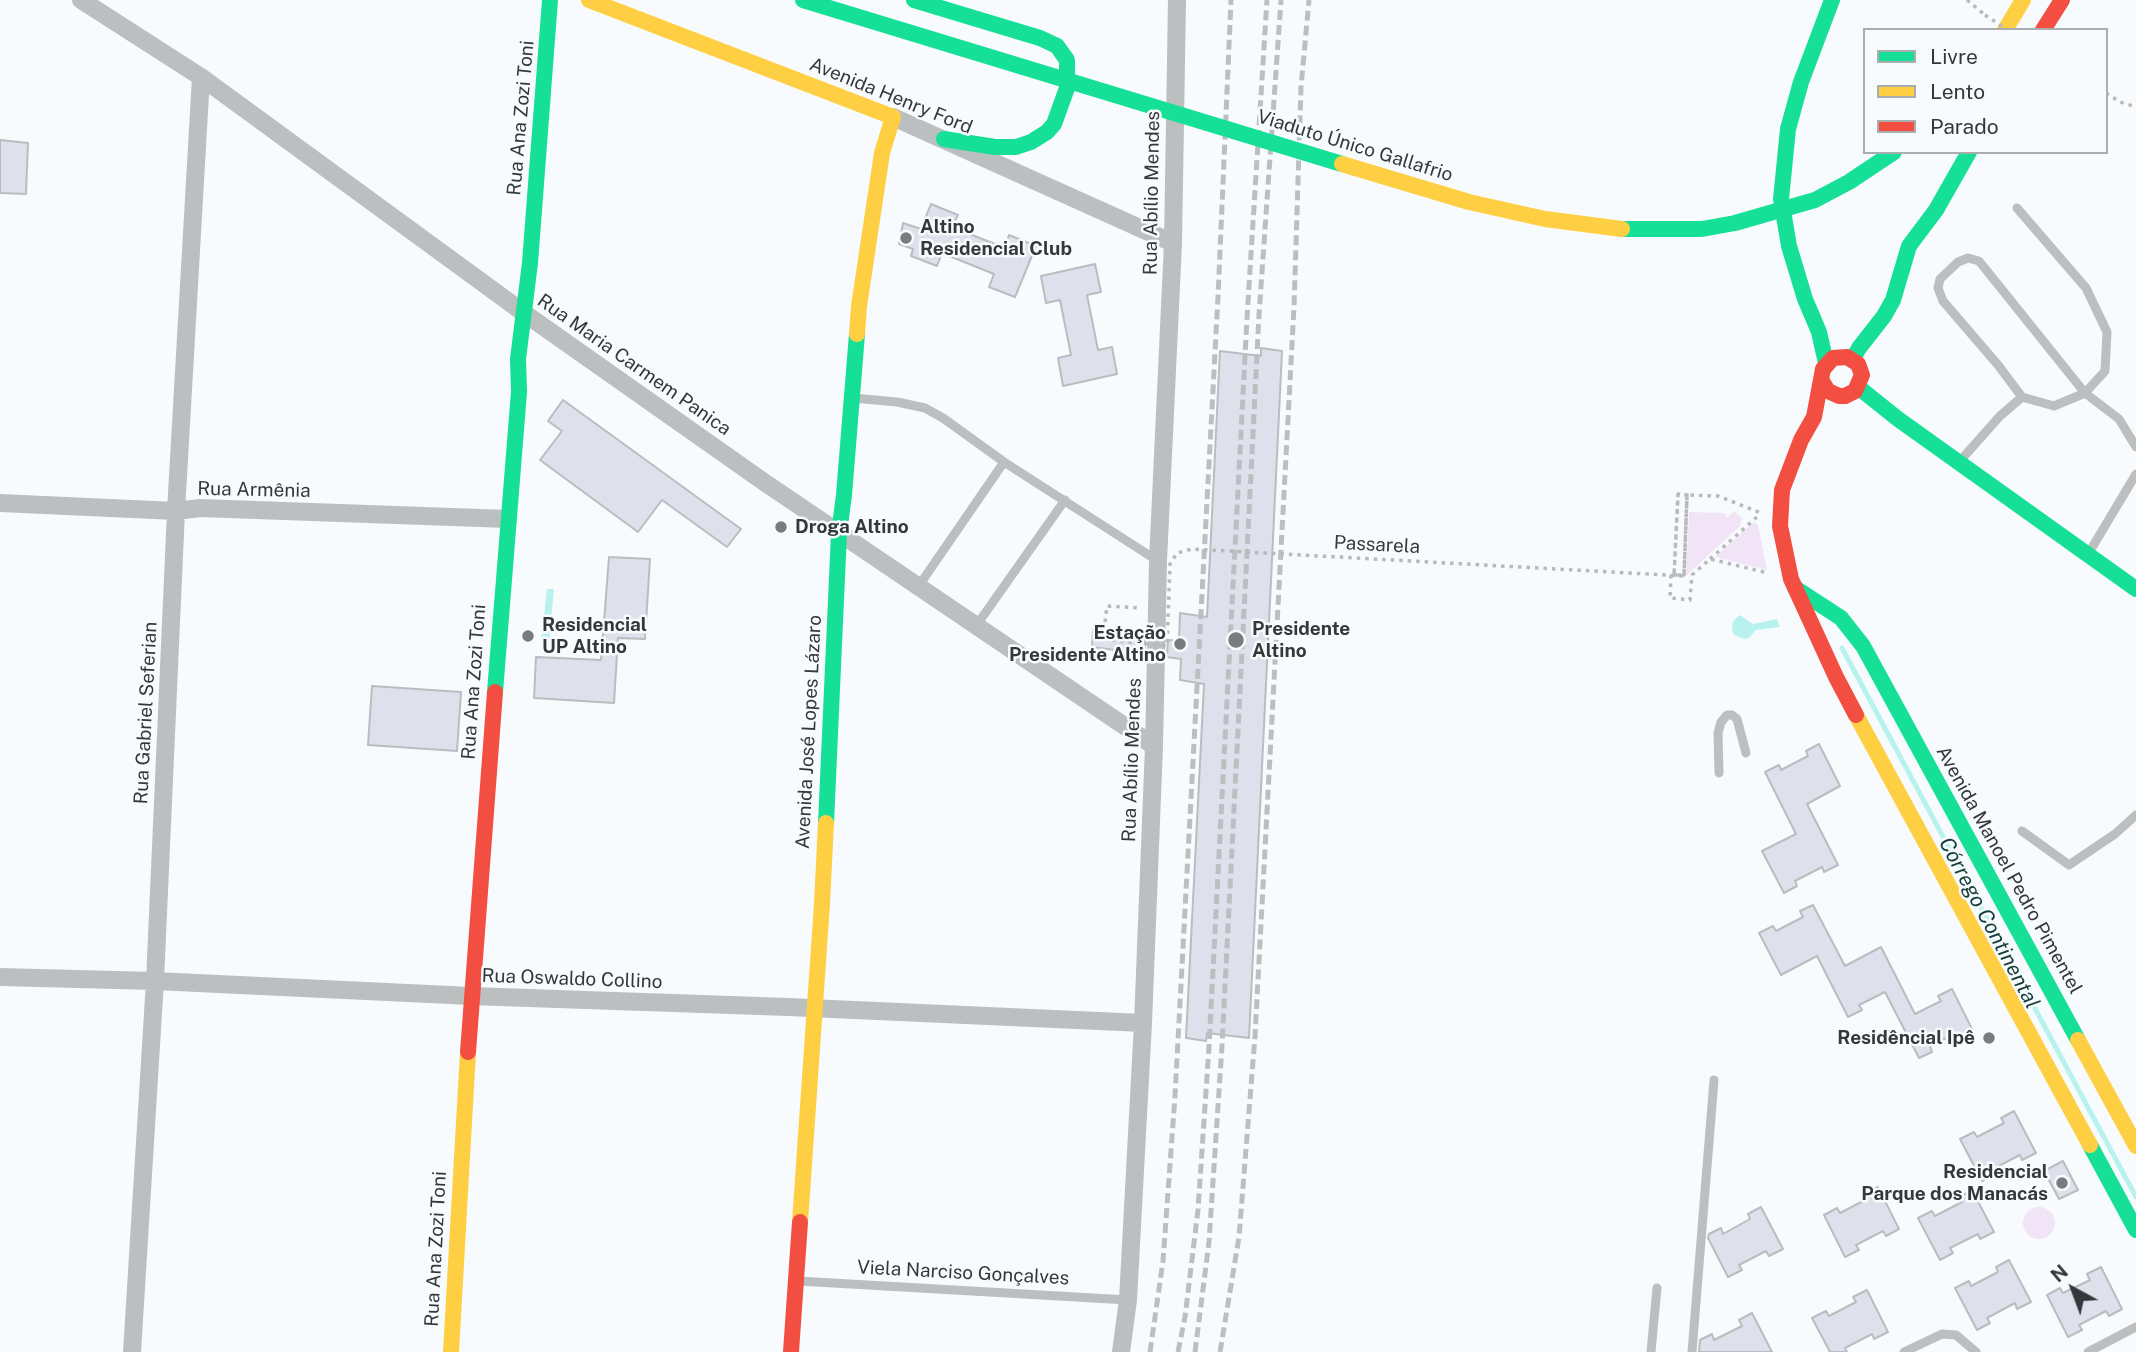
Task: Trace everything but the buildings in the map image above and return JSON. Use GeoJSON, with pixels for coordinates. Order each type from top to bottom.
{"type":"FeatureCollection","features":[{"type":"Feature","properties":{"kind":"main road","name":"Rua Ana Zozi Toni"},"geometry":{"type":"LineString","coordinates":[[451,1352],[471,996],[519,392],[518,359],[530,263],[551,0]]}},
{"type":"Feature","properties":{"kind":"main road","name":"Rua Ana Zozi Toni"},"geometry":{"type":"LineString","coordinates":[[550,17],[568,0]]}},
{"type":"Feature","properties":{"kind":"main road","name":"Avenida Henry Ford"},"geometry":{"type":"LineString","coordinates":[[589,0],[893,117]]}},
{"type":"Feature","properties":{"kind":"main road","name":"Viaduto Único Gallafrio"},"geometry":{"type":"LineString","coordinates":[[803,0],[1469,202],[1545,219],[1603,228],[1702,229],[1748,220],[1815,200],[1849,182],[1891,154]]}},
{"type":"Feature","properties":{"kind":"main road"},"geometry":{"type":"LineString","coordinates":[[914,0],[1040,38],[1057,46],[1067,60],[1067,88],[1054,124],[1047,132],[1016,147],[995,147],[944,139]]}},
{"type":"Feature","properties":{"kind":"main road"},"geometry":{"type":"LineString","coordinates":[[1826,363],[1819,332],[1805,299],[1789,246],[1781,199],[1788,129],[1801,82],[1832,0]]}},
{"type":"Feature","properties":{"kind":"main road"},"geometry":{"type":"LineString","coordinates":[[2008,28],[2023,0]]}},
{"type":"Feature","properties":{"kind":"main road"},"geometry":{"type":"LineString","coordinates":[[2044,28],[2062,0]]}},
{"type":"Feature","properties":{"kind":"main road","name":"Avenida José Lopes Lázaro"},"geometry":{"type":"LineString","coordinates":[[791,1352],[822,904],[839,533],[859,306],[882,153],[893,117]]}},
{"type":"Feature","properties":{"kind":"main road"},"geometry":{"type":"LineString","coordinates":[[1839,396],[1828,391],[1822,381],[1821,375],[1826,363],[1833,358],[1847,358],[1859,348],[1884,316],[1893,300],[1909,246],[1936,210],[1968,154]]}},
{"type":"Feature","properties":{"kind":"main road"},"geometry":{"type":"LineString","coordinates":[[1814,417],[1839,396],[1850,394],[1858,387],[1862,375],[1857,364],[1819,332]]}},
{"type":"Feature","properties":{"kind":"main road"},"geometry":{"type":"LineString","coordinates":[[1822,381],[1814,417],[1801,440],[1782,491],[1780,526],[1793,584],[1836,677],[2044,1065],[2136,1230]]}},
{"type":"Feature","properties":{"kind":"main road"},"geometry":{"type":"LineString","coordinates":[[1858,387],[1898,419],[2136,589]]}},
{"type":"Feature","properties":{"kind":"main road","name":"Avenida Manoel Pedro Pimentel"},"geometry":{"type":"LineString","coordinates":[[1793,584],[1841,618],[1863,646],[2136,1146]]}},
{"type":"Feature","properties":{"kind":"main road"},"geometry":{"type":"LineString","coordinates":[[1810,620],[1841,618]]}},
{"type":"Feature","properties":{"kind":"street","name":"Rua Maria Carmem Panica"},"geometry":{"type":"LineString","coordinates":[[81,0],[96,5],[201,77],[524,313],[839,533],[1154,746]]}},
{"type":"Feature","properties":{"kind":"street","name":"Rua Abílio Mendes"},"geometry":{"type":"LineString","coordinates":[[1121,1352],[1128,1300],[1143,1023],[1158,561],[1173,243],[1177,0]]}},
{"type":"Feature","properties":{"kind":"street","name":"Rua Gabriel Seferian"},"geometry":{"type":"LineString","coordinates":[[132,1352],[155,981],[176,511],[201,77]]}},
{"type":"Feature","properties":{"kind":"street","name":"Avenida Henry Ford"},"geometry":{"type":"LineString","coordinates":[[893,117],[1173,243]]}},
{"type":"Feature","properties":{"kind":"street","name":"Rua Armênia"},"geometry":{"type":"LineString","coordinates":[[0,503],[176,511],[200,508],[508,519]]}},
{"type":"Feature","properties":{"kind":"street","name":"Rua Oswaldo Collino"},"geometry":{"type":"LineString","coordinates":[[0,977],[155,981],[1143,1023]]}},
{"type":"Feature","properties":{"kind":"lane"},"geometry":{"type":"LineString","coordinates":[[2017,208],[2086,288],[2107,332],[2105,371],[2085,393],[2054,406],[2022,397],[1992,356],[1943,301],[1938,288],[1940,279],[1958,262],[1968,258],[1979,261],[2085,393],[2119,419],[2136,447]]}},
{"type":"Feature","properties":{"kind":"lane"},"geometry":{"type":"LineString","coordinates":[[1959,463],[2000,416],[2022,397]]}},
{"type":"Feature","properties":{"kind":"lane"},"geometry":{"type":"LineString","coordinates":[[851,398],[897,402],[925,408],[1158,561]]}},
{"type":"Feature","properties":{"kind":"lane"},"geometry":{"type":"LineString","coordinates":[[918,587],[1004,462]]}},
{"type":"Feature","properties":{"kind":"lane"},"geometry":{"type":"LineString","coordinates":[[2088,555],[2136,474]]}},
{"type":"Feature","properties":{"kind":"lane"},"geometry":{"type":"LineString","coordinates":[[976,626],[1065,500]]}},
{"type":"Feature","properties":{"kind":"lane"},"geometry":{"type":"LineString","coordinates":[[1719,773],[1718,733],[1721,722],[1727,715],[1737,719],[1746,753]]}},
{"type":"Feature","properties":{"kind":"lane"},"geometry":{"type":"LineString","coordinates":[[2022,831],[2069,865],[2115,834],[2136,814]]}},
{"type":"Feature","properties":{"kind":"lane"},"geometry":{"type":"LineString","coordinates":[[1692,1352],[1714,1080]]}},
{"type":"Feature","properties":{"kind":"lane","name":"Viela Narciso Gonçalves"},"geometry":{"type":"LineString","coordinates":[[797,1280],[1128,1300]]}},
{"type":"Feature","properties":{"kind":"lane"},"geometry":{"type":"LineString","coordinates":[[1651,1352],[1657,1288]]}},
{"type":"Feature","properties":{"kind":"lane"},"geometry":{"type":"LineString","coordinates":[[2088,1352],[2136,1327]]}},
{"type":"Feature","properties":{"kind":"lane"},"geometry":{"type":"LineString","coordinates":[[1904,1352],[1942,1334],[1956,1335],[1976,1352]]}},
{"type":"Feature","properties":{"kind":"path"},"geometry":{"type":"LineString","coordinates":[[1966,0],[2004,28]]}},
{"type":"Feature","properties":{"kind":"path"},"geometry":{"type":"LineString","coordinates":[[2108,94],[2136,107]]}},
{"type":"Feature","properties":{"kind":"path"},"geometry":{"type":"LineString","coordinates":[[1686,522],[1684,562],[1684,575],[1674,575],[1678,495],[1687,495],[1684,562],[1684,576],[1671,575],[1670,598],[1690,600],[1692,575],[1761,513]]}},
{"type":"Feature","properties":{"kind":"path"},"geometry":{"type":"LineString","coordinates":[[1687,495],[1684,575],[1674,575],[1678,495],[1687,495],[1718,496],[1761,513],[1780,511]]}},
{"type":"Feature","properties":{"kind":"path","name":"Passarela"},"geometry":{"type":"LineString","coordinates":[[1157,608],[1107,606],[1103,639],[1167,646],[1170,564],[1177,553],[1192,549],[1671,575]]}},
{"type":"Feature","properties":{"kind":"path"},"geometry":{"type":"LineString","coordinates":[[1710,559],[1793,584]]}},
{"type":"Feature","properties":{"kind":"shaded area"},"geometry":{"type":"Polygon","coordinates":[[[1734,511],[1742,518],[1740,526],[1686,576],[1689,512],[1725,513],[1727,518],[1734,511]]]}},
{"type":"Feature","properties":{"kind":"shaded area"},"geometry":{"type":"Polygon","coordinates":[[[1754,522],[1758,525],[1767,570],[1715,557],[1754,522]]]}},
{"type":"Feature","properties":{"kind":"shaded area"},"geometry":{"type":"Polygon","coordinates":[[[2039,1207],[2050,1212],[2055,1223],[2050,1234],[2039,1239],[2028,1234],[2023,1223],[2028,1212],[2039,1207]]]}},
{"type":"Feature","properties":{"kind":"water"},"geometry":{"type":"Polygon","coordinates":[[[547,589],[554,589],[549,643],[541,642],[547,589]]]}},
{"type":"Feature","properties":{"kind":"water"},"geometry":{"type":"Polygon","coordinates":[[[1740,615],[1753,624],[1777,619],[1780,627],[1756,630],[1749,638],[1744,639],[1734,635],[1732,629],[1733,621],[1740,615]]]}},
{"type":"Feature","properties":{"kind":"waterway","name":"Córrego Continental"},"geometry":{"type":"LineString","coordinates":[[1842,648],[2136,1197]]}},
{"type":"Feature","properties":{"kind":"railway"},"geometry":{"type":"LineString","coordinates":[[1150,1352],[1163,1261],[1175,1096],[1218,297],[1231,0]]}},
{"type":"Feature","properties":{"kind":"railway"},"geometry":{"type":"LineString","coordinates":[[1178,1352],[1198,1210],[1209,1047],[1247,318],[1267,0]]}},
{"type":"Feature","properties":{"kind":"railway"},"geometry":{"type":"LineString","coordinates":[[1195,1352],[1209,1242],[1222,1046],[1259,315],[1281,0]]}},
{"type":"Feature","properties":{"kind":"railway"},"geometry":{"type":"LineString","coordinates":[[1220,1352],[1239,1237],[1255,1036],[1294,307],[1301,87],[1309,0]]}},
{"type":"Feature","properties":{"kind":"traffic: fast"},"geometry":{"type":"LineString","coordinates":[[495,692],[519,392],[518,359],[530,263],[550,0]]}},
{"type":"Feature","properties":{"kind":"traffic: fast"},"geometry":{"type":"LineString","coordinates":[[803,0],[1342,164]]}},
{"type":"Feature","properties":{"kind":"traffic: fast"},"geometry":{"type":"LineString","coordinates":[[914,0],[1040,38],[1057,46],[1067,60],[1067,88],[1054,124],[1047,132],[1016,147],[995,147],[944,139]]}},
{"type":"Feature","properties":{"kind":"traffic: fast"},"geometry":{"type":"LineString","coordinates":[[1826,363],[1819,332],[1805,299],[1789,246],[1781,199],[1788,129],[1801,82],[1832,0]]}},
{"type":"Feature","properties":{"kind":"traffic: fast"},"geometry":{"type":"LineString","coordinates":[[1622,229],[1702,229],[1735,223],[1815,200],[1849,182],[1891,154]]}},
{"type":"Feature","properties":{"kind":"traffic: fast"},"geometry":{"type":"LineString","coordinates":[[1853,359],[1893,300],[1909,246],[1936,210],[1968,154]]}},
{"type":"Feature","properties":{"kind":"traffic: fast"},"geometry":{"type":"LineString","coordinates":[[826,823],[839,533],[857,334]]}},
{"type":"Feature","properties":{"kind":"traffic: fast"},"geometry":{"type":"LineString","coordinates":[[1858,387],[1898,419],[2136,589]]}},
{"type":"Feature","properties":{"kind":"traffic: fast"},"geometry":{"type":"LineString","coordinates":[[1795,588],[1841,618],[1863,646],[2078,1040]]}},
{"type":"Feature","properties":{"kind":"traffic: fast"},"geometry":{"type":"LineString","coordinates":[[2090,1145],[2136,1230]]}},
{"type":"Feature","properties":{"kind":"traffic: slow"},"geometry":{"type":"LineString","coordinates":[[589,0],[893,117],[882,153],[857,334]]}},
{"type":"Feature","properties":{"kind":"traffic: slow"},"geometry":{"type":"LineString","coordinates":[[2006,28],[2023,0]]}},
{"type":"Feature","properties":{"kind":"traffic: slow"},"geometry":{"type":"LineString","coordinates":[[1342,164],[1469,202],[1545,219],[1622,229]]}},
{"type":"Feature","properties":{"kind":"traffic: slow"},"geometry":{"type":"LineString","coordinates":[[1856,715],[2090,1145]]}},
{"type":"Feature","properties":{"kind":"traffic: slow"},"geometry":{"type":"LineString","coordinates":[[800,1222],[826,823]]}},
{"type":"Feature","properties":{"kind":"traffic: slow"},"geometry":{"type":"LineString","coordinates":[[2078,1040],[2136,1146]]}},
{"type":"Feature","properties":{"kind":"traffic: slow"},"geometry":{"type":"LineString","coordinates":[[451,1352],[468,1052]]}},
{"type":"Feature","properties":{"kind":"traffic: jam"},"geometry":{"type":"LineString","coordinates":[[2044,28],[2062,0]]}},
{"type":"Feature","properties":{"kind":"traffic: jam"},"geometry":{"type":"LineString","coordinates":[[1822,381],[1828,391],[1845,396],[1855,391],[1862,375],[1858,364],[1847,357],[1833,358],[1823,369],[1814,417],[1801,440],[1782,490],[1780,526],[1791,579],[1856,715]]}},
{"type":"Feature","properties":{"kind":"traffic: jam"},"geometry":{"type":"LineString","coordinates":[[468,1052],[495,692]]}},
{"type":"Feature","properties":{"kind":"traffic: jam"},"geometry":{"type":"LineString","coordinates":[[791,1352],[800,1222]]}},
{"type":"Feature","properties":{"kind":"place","name":"Altino Residencial Club"},"geometry":{"type":"Point","coordinates":[906,238]}},
{"type":"Feature","properties":{"kind":"place","name":"Droga Altino"},"geometry":{"type":"Point","coordinates":[781,527]}},
{"type":"Feature","properties":{"kind":"place","name":"Residencial UP Altino"},"geometry":{"type":"Point","coordinates":[528,636]}},
{"type":"Feature","properties":{"kind":"place","name":"Presidente Altino"},"geometry":{"type":"Point","coordinates":[1236,640]}},
{"type":"Feature","properties":{"kind":"place","name":"Estação Presidente Altino"},"geometry":{"type":"Point","coordinates":[1180,644]}},
{"type":"Feature","properties":{"kind":"place","name":"Residêncial Ipê"},"geometry":{"type":"Point","coordinates":[1989,1038]}},
{"type":"Feature","properties":{"kind":"place","name":"Residencial Parque dos Manacás"},"geometry":{"type":"Point","coordinates":[2062,1183]}}]}
